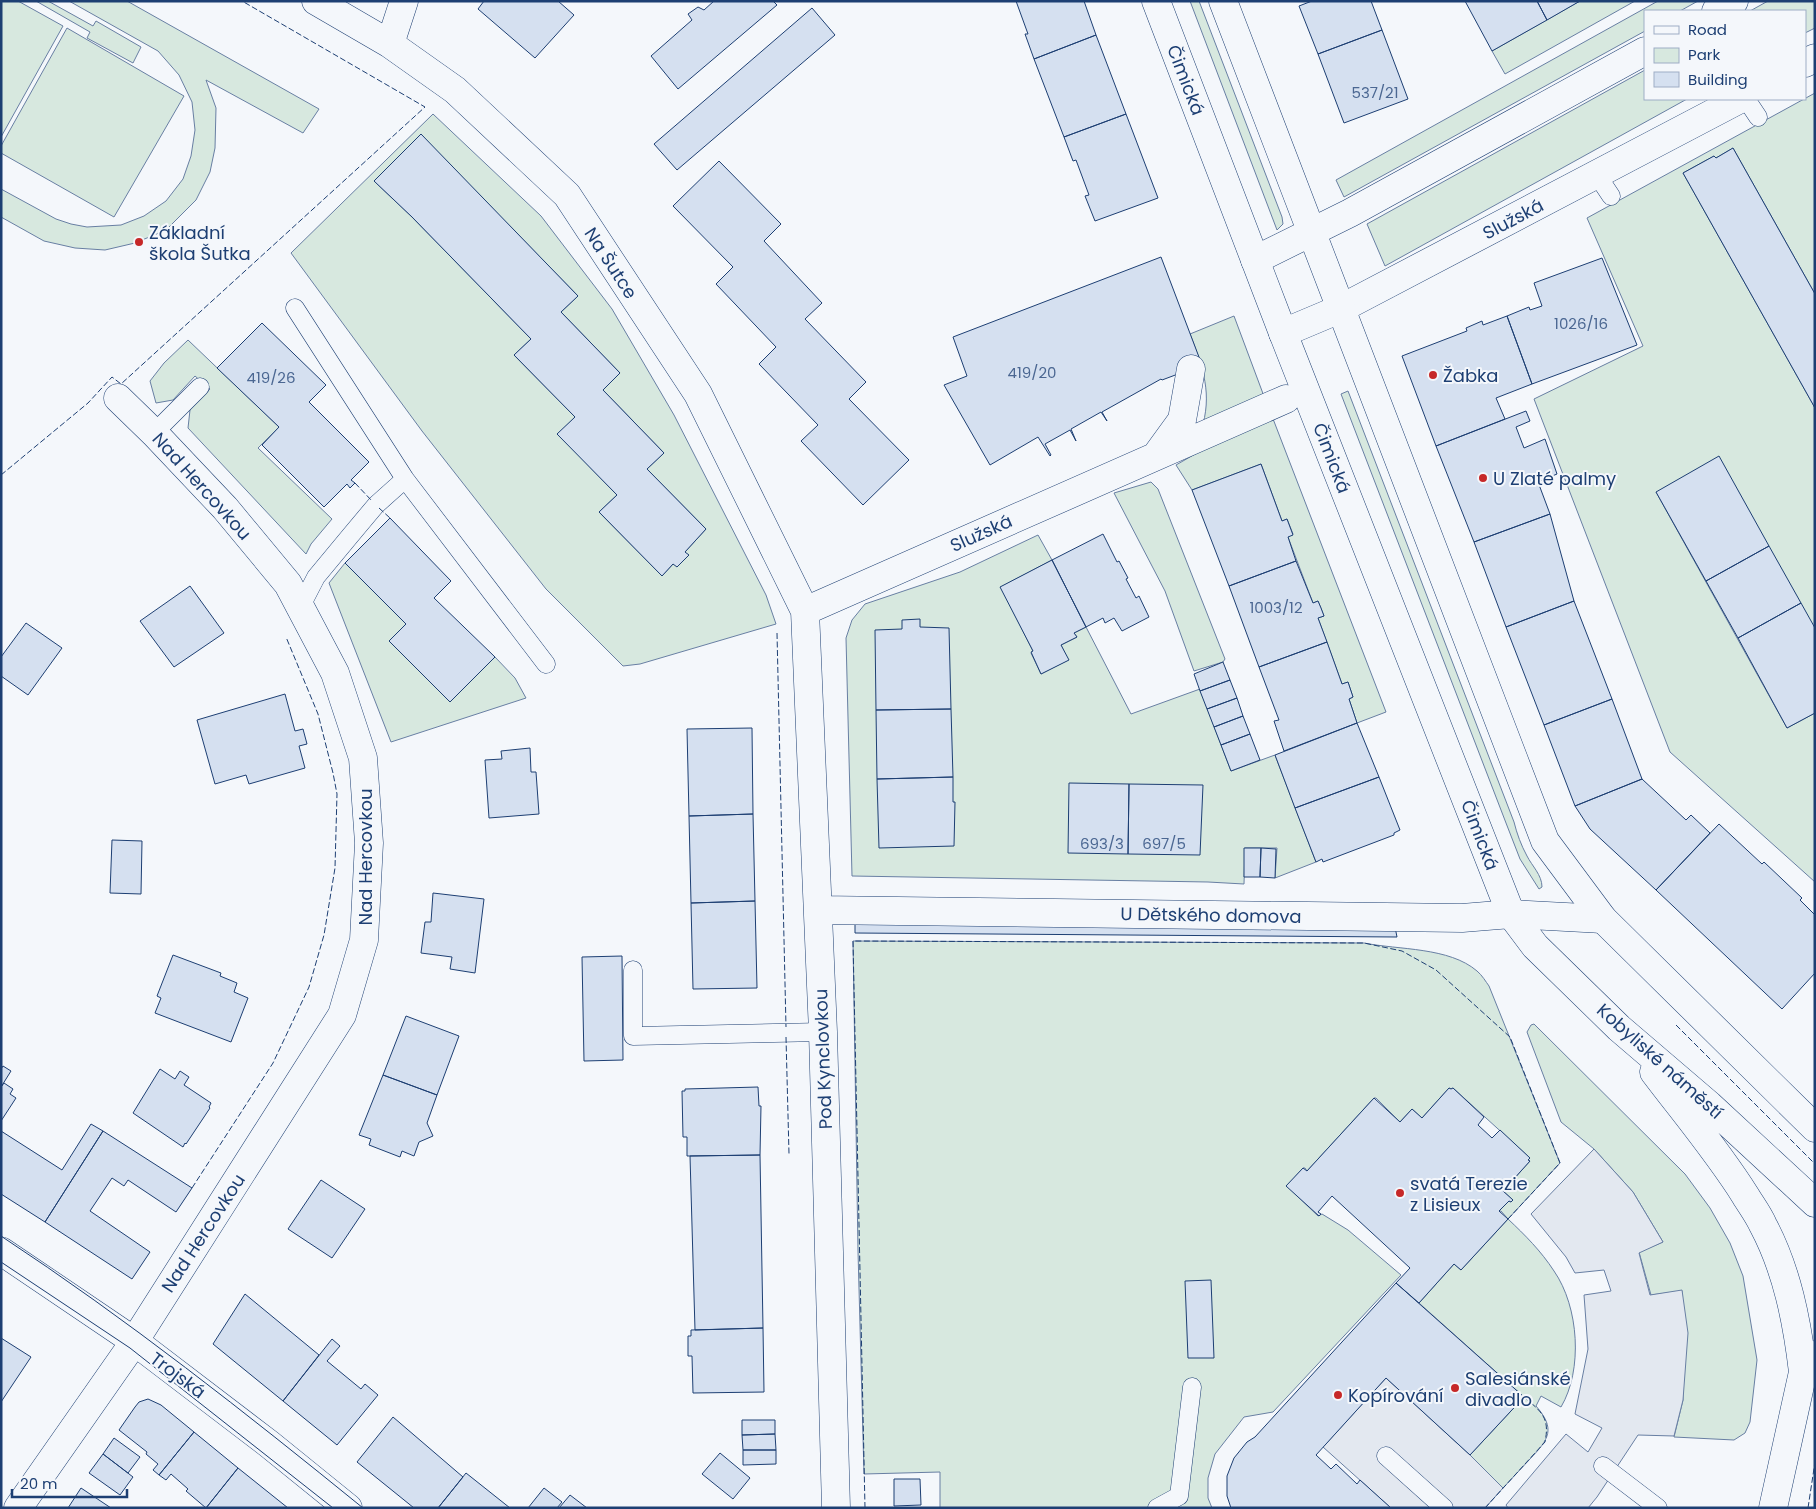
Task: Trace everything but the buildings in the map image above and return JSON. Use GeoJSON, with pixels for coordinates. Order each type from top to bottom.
{"type":"FeatureCollection","features":[{"type":"Feature","properties":{"kind":"street","name":"Na Šutce"},"geometry":{"type":"LineString","coordinates":[[316,1],[390,44],[455,90],[567,195],[698,394],[805,611]]}},
{"type":"Feature","properties":{"kind":"street"},"geometry":{"type":"LineString","coordinates":[[390,44],[404,1]]}},
{"type":"Feature","properties":{"kind":"street","name":"Čimická"},"geometry":{"type":"LineString","coordinates":[[1156,1],[1283,333],[1511,914]]}},
{"type":"Feature","properties":{"kind":"street"},"geometry":{"type":"LineString","coordinates":[[1223,1],[1545,841],[1603,919],[1815,1128]]}},
{"type":"Feature","properties":{"kind":"street"},"geometry":{"type":"LineString","coordinates":[[1718,10],[1734,1]]}},
{"type":"Feature","properties":{"kind":"street"},"geometry":{"type":"LineString","coordinates":[[1255,260],[1311,233],[1644,52]]}},
{"type":"Feature","properties":{"kind":"street","name":"Služská"},"geometry":{"type":"LineString","coordinates":[[1283,333],[1340,309],[1604,185],[1749,108]]}},
{"type":"Feature","properties":{"kind":"street"},"geometry":{"type":"LineString","coordinates":[[1157,455],[1182,420],[1191,369]]}},
{"type":"Feature","properties":{"kind":"street","name":"Nad Hercovkou"},"geometry":{"type":"LineString","coordinates":[[18,1508],[134,1341],[342,1015],[364,940],[368,843],[363,758],[335,673],[288,584],[225,508],[118,398]]}},
{"type":"Feature","properties":{"kind":"street","name":"Služská"},"geometry":{"type":"LineString","coordinates":[[805,611],[1286,399]]}},
{"type":"Feature","properties":{"kind":"street","name":"Pod Kynclovkou"},"geometry":{"type":"LineString","coordinates":[[805,611],[823,1032],[836,1508]]}},
{"type":"Feature","properties":{"kind":"street","name":"U Dětského domova"},"geometry":{"type":"LineString","coordinates":[[818,910],[1462,918],[1511,914],[1603,919]]}},
{"type":"Feature","properties":{"kind":"street","name":"Kobyliské náměstí"},"geometry":{"type":"LineString","coordinates":[[1511,914],[1535,946],[1620,1028],[1709,1105],[1815,1203]]}},
{"type":"Feature","properties":{"kind":"street"},"geometry":{"type":"LineString","coordinates":[[1620,1028],[1713,1150],[1764,1224],[1792,1300],[1803,1372]]}},
{"type":"Feature","properties":{"kind":"street"},"geometry":{"type":"LineString","coordinates":[[1788,1102],[1815,1104]]}},
{"type":"Feature","properties":{"kind":"street","name":"Trojská"},"geometry":{"type":"LineString","coordinates":[[1,1252],[134,1341],[269,1444],[348,1508]]}},
{"type":"Feature","properties":{"kind":"street"},"geometry":{"type":"LineString","coordinates":[[1773,1508],[1803,1372],[1815,1334]]}},
{"type":"Feature","properties":{"kind":"lane"},"geometry":{"type":"LineString","coordinates":[[296,308],[405,479],[546,664]]}},
{"type":"Feature","properties":{"kind":"lane"},"geometry":{"type":"LineString","coordinates":[[154,433],[200,387]]}},
{"type":"Feature","properties":{"kind":"lane"},"geometry":{"type":"LineString","coordinates":[[301,606],[316,577],[376,504],[405,479]]}},
{"type":"Feature","properties":{"kind":"lane"},"geometry":{"type":"LineString","coordinates":[[633,970],[633,1036],[823,1032]]}},
{"type":"Feature","properties":{"kind":"lane"},"geometry":{"type":"LineString","coordinates":[[1157,1508],[1179,1496],[1192,1387]]}},
{"type":"Feature","properties":{"kind":"lane"},"geometry":{"type":"LineString","coordinates":[[1386,1456],[1444,1508]]}},
{"type":"Feature","properties":{"kind":"lane"},"geometry":{"type":"LineString","coordinates":[[1603,1466],[1658,1508]]}},
{"type":"Feature","properties":{"kind":"green space"},"geometry":{"type":"Polygon","coordinates":[[[1,1],[18,1],[63,26],[1,137],[1,1]]]}},
{"type":"Feature","properties":{"kind":"green space"},"geometry":{"type":"Polygon","coordinates":[[[36,1],[48,1],[93,26],[96,21],[141,47],[133,63],[87,38],[90,32],[36,1]]]}},
{"type":"Feature","properties":{"kind":"green space"},"geometry":{"type":"Polygon","coordinates":[[[69,1],[127,1],[319,109],[303,133],[206,80],[216,108],[215,148],[210,172],[196,200],[166,230],[135,243],[105,250],[75,248],[44,241],[1,217],[1,189],[56,219],[71,224],[87,227],[121,225],[144,216],[166,201],[183,179],[191,156],[195,130],[192,102],[179,75],[158,51],[69,1]]]}},
{"type":"Feature","properties":{"kind":"green space"},"geometry":{"type":"Polygon","coordinates":[[[1190,1],[1199,1],[1282,217],[1283,224],[1277,230],[1190,1]]]}},
{"type":"Feature","properties":{"kind":"green space"},"geometry":{"type":"Polygon","coordinates":[[[1580,1],[1635,1],[1505,74],[1492,51],[1580,1]]]}},
{"type":"Feature","properties":{"kind":"green space"},"geometry":{"type":"Polygon","coordinates":[[[1658,1],[1698,1],[1682,10],[1644,10],[1644,32],[1344,197],[1336,180],[1658,1]]]}},
{"type":"Feature","properties":{"kind":"green space"},"geometry":{"type":"Polygon","coordinates":[[[1768,1],[1815,1],[1815,28],[1806,32],[1806,10],[1752,10],[1768,1]]]}},
{"type":"Feature","properties":{"kind":"green space"},"geometry":{"type":"Polygon","coordinates":[[[67,28],[184,96],[114,217],[1,153],[1,146],[67,28]]]}},
{"type":"Feature","properties":{"kind":"green space"},"geometry":{"type":"Polygon","coordinates":[[[1644,71],[1644,100],[1685,100],[1385,266],[1367,224],[1644,71]]]}},
{"type":"Feature","properties":{"kind":"green space"},"geometry":{"type":"Polygon","coordinates":[[[1815,93],[1815,294],[1733,148],[1683,173],[1815,408],[1815,628],[1656,492],[1787,728],[1815,713],[1815,882],[1670,752],[1534,399],[1643,346],[1587,218],[1802,100],[1806,100],[1806,98],[1815,93]]]}},
{"type":"Feature","properties":{"kind":"green space"},"geometry":{"type":"Polygon","coordinates":[[[433,114],[541,216],[612,309],[674,415],[766,595],[776,624],[640,664],[623,666],[546,589],[422,431],[291,253],[433,114]],[[421,135],[374,181],[412,217],[531,339],[514,355],[575,417],[558,434],[617,495],[599,512],[662,576],[673,564],[688,555],[685,552],[706,529],[647,469],[664,453],[603,390],[620,373],[561,312],[578,296],[421,135]]]}},
{"type":"Feature","properties":{"kind":"green space"},"geometry":{"type":"Polygon","coordinates":[[[1234,316],[1268,407],[1201,431],[1205,418],[1205,381],[1190,334],[1234,316]]]}},
{"type":"Feature","properties":{"kind":"green space"},"geometry":{"type":"Polygon","coordinates":[[[188,340],[279,427],[258,448],[332,519],[311,544],[306,554],[188,428],[190,410],[210,389],[195,376],[173,400],[156,403],[150,381],[164,363],[188,340]]]}},
{"type":"Feature","properties":{"kind":"green space"},"geometry":{"type":"Polygon","coordinates":[[[1348,391],[1519,839],[1542,883],[1542,887],[1539,889],[1520,859],[1341,394],[1348,391]]]}},
{"type":"Feature","properties":{"kind":"green space"},"geometry":{"type":"Polygon","coordinates":[[[1270,411],[1386,712],[1357,723],[1349,699],[1353,697],[1348,682],[1342,684],[1318,618],[1324,616],[1318,601],[1313,603],[1288,537],[1293,534],[1287,519],[1282,521],[1261,464],[1192,490],[1176,465],[1270,411]]]}},
{"type":"Feature","properties":{"kind":"green space"},"geometry":{"type":"Polygon","coordinates":[[[1151,482],[1158,489],[1225,659],[1223,662],[1194,671],[1165,591],[1114,493],[1151,482]]]}},
{"type":"Feature","properties":{"kind":"green space"},"geometry":{"type":"Polygon","coordinates":[[[1038,535],[1052,560],[1001,587],[1033,651],[1031,653],[1041,674],[1068,660],[1061,645],[1077,637],[1074,633],[1086,627],[1131,714],[1200,689],[1231,771],[1275,755],[1316,862],[1275,878],[1277,848],[1245,848],[1244,884],[852,876],[846,638],[852,620],[865,604],[960,572],[1038,535]]]}},
{"type":"Feature","properties":{"kind":"green space"},"geometry":{"type":"Polygon","coordinates":[[[345,563],[406,624],[389,641],[450,702],[495,657],[515,678],[526,698],[391,742],[329,583],[345,563]]]}},
{"type":"Feature","properties":{"kind":"green space"},"geometry":{"type":"Polygon","coordinates":[[[853,941],[1364,943],[1438,953],[1452,957],[1466,963],[1477,971],[1489,986],[1560,1163],[1508,1219],[1499,1211],[1509,1201],[1513,1200],[1503,1191],[1530,1161],[1528,1160],[1530,1158],[1453,1088],[1449,1088],[1422,1118],[1412,1109],[1400,1122],[1374,1098],[1307,1171],[1303,1168],[1287,1186],[1318,1216],[1322,1214],[1348,1230],[1401,1275],[1273,1412],[1244,1417],[1215,1454],[1208,1478],[1208,1498],[1212,1508],[940,1508],[940,1472],[864,1474],[853,941]]]}},
{"type":"Feature","properties":{"kind":"green space"},"geometry":{"type":"Polygon","coordinates":[[[1534,1024],[1685,1174],[1710,1208],[1730,1243],[1743,1276],[1757,1360],[1750,1422],[1745,1433],[1734,1440],[1674,1437],[1683,1400],[1682,1291],[1651,1295],[1639,1252],[1663,1242],[1633,1192],[1594,1149],[1561,1122],[1527,1032],[1531,1025],[1534,1024]]]}},
{"type":"Feature","properties":{"kind":"green space"},"geometry":{"type":"Polygon","coordinates":[[[1508,1219],[1544,1257],[1562,1286],[1569,1302],[1573,1320],[1575,1357],[1573,1375],[1561,1407],[1541,1396],[1536,1406],[1546,1421],[1548,1434],[1546,1440],[1503,1488],[1470,1455],[1524,1397],[1419,1303],[1454,1264],[1461,1270],[1508,1219]]]}},
{"type":"Feature","properties":{"kind":"shaded area"},"geometry":{"type":"Polygon","coordinates":[[[1594,1149],[1633,1192],[1663,1242],[1639,1253],[1650,1295],[1682,1290],[1688,1333],[1683,1400],[1674,1436],[1638,1435],[1588,1508],[1508,1508],[1506,1505],[1566,1434],[1588,1452],[1602,1428],[1575,1414],[1588,1349],[1584,1295],[1611,1291],[1604,1270],[1575,1273],[1566,1257],[1531,1214],[1594,1149]]]}},
{"type":"Feature","properties":{"kind":"shaded area"},"geometry":{"type":"Polygon","coordinates":[[[1386,1378],[1503,1488],[1485,1508],[1391,1508],[1323,1447],[1386,1378]]]}},
{"type":"Feature","properties":{"kind":"tram line"},"geometry":{"type":"LineString","coordinates":[[1,1236],[140,1333],[275,1437],[363,1508]]}},
{"type":"Feature","properties":{"kind":"tram line"},"geometry":{"type":"LineString","coordinates":[[1,1262],[130,1348],[333,1508]]}},
{"type":"Feature","properties":{"kind":"fence"},"geometry":{"type":"LineString","coordinates":[[1,475],[88,403],[112,377],[121,384],[425,107],[242,1]]}},
{"type":"Feature","properties":{"kind":"fence"},"geometry":{"type":"LineString","coordinates":[[355,483],[372,501]]}},
{"type":"Feature","properties":{"kind":"fence"},"geometry":{"type":"LineString","coordinates":[[379,508],[390,518]]}},
{"type":"Feature","properties":{"kind":"fence"},"geometry":{"type":"LineString","coordinates":[[777,633],[786,1027]]}},
{"type":"Feature","properties":{"kind":"fence"},"geometry":{"type":"LineString","coordinates":[[192,1188],[273,1063],[309,987],[324,935],[335,868],[337,794],[318,714],[286,637]]}},
{"type":"Feature","properties":{"kind":"fence"},"geometry":{"type":"LineString","coordinates":[[865,1508],[853,941],[1364,943],[1402,951],[1436,970],[1510,1037],[1560,1163],[1508,1219]]}},
{"type":"Feature","properties":{"kind":"fence"},"geometry":{"type":"LineString","coordinates":[[1676,1025],[1815,1164]]}},
{"type":"Feature","properties":{"kind":"fence"},"geometry":{"type":"LineString","coordinates":[[786,1037],[789,1154]]}},
{"type":"Feature","properties":{"kind":"fence"},"geometry":{"type":"LineString","coordinates":[[1485,1508],[1545,1442],[1546,1427],[1543,1416],[1524,1397]]}},
{"type":"Feature","properties":{"kind":"fence"},"geometry":{"type":"LineString","coordinates":[[1808,1508],[1815,1462]]}},
{"type":"Feature","properties":{"kind":"place","name":"Základní škola Šutka"},"geometry":{"type":"Point","coordinates":[139,242]}},
{"type":"Feature","properties":{"kind":"place","name":"Žabka"},"geometry":{"type":"Point","coordinates":[1433,375]}},
{"type":"Feature","properties":{"kind":"place","name":"U Zlaté palmy"},"geometry":{"type":"Point","coordinates":[1483,478]}},
{"type":"Feature","properties":{"kind":"place","name":"svatá Terezie z Lisieux"},"geometry":{"type":"Point","coordinates":[1400,1193]}},
{"type":"Feature","properties":{"kind":"place","name":"Salesiánské divadlo"},"geometry":{"type":"Point","coordinates":[1455,1388]}},
{"type":"Feature","properties":{"kind":"place","name":"Kopírování"},"geometry":{"type":"Point","coordinates":[1338,1395]}}]}
